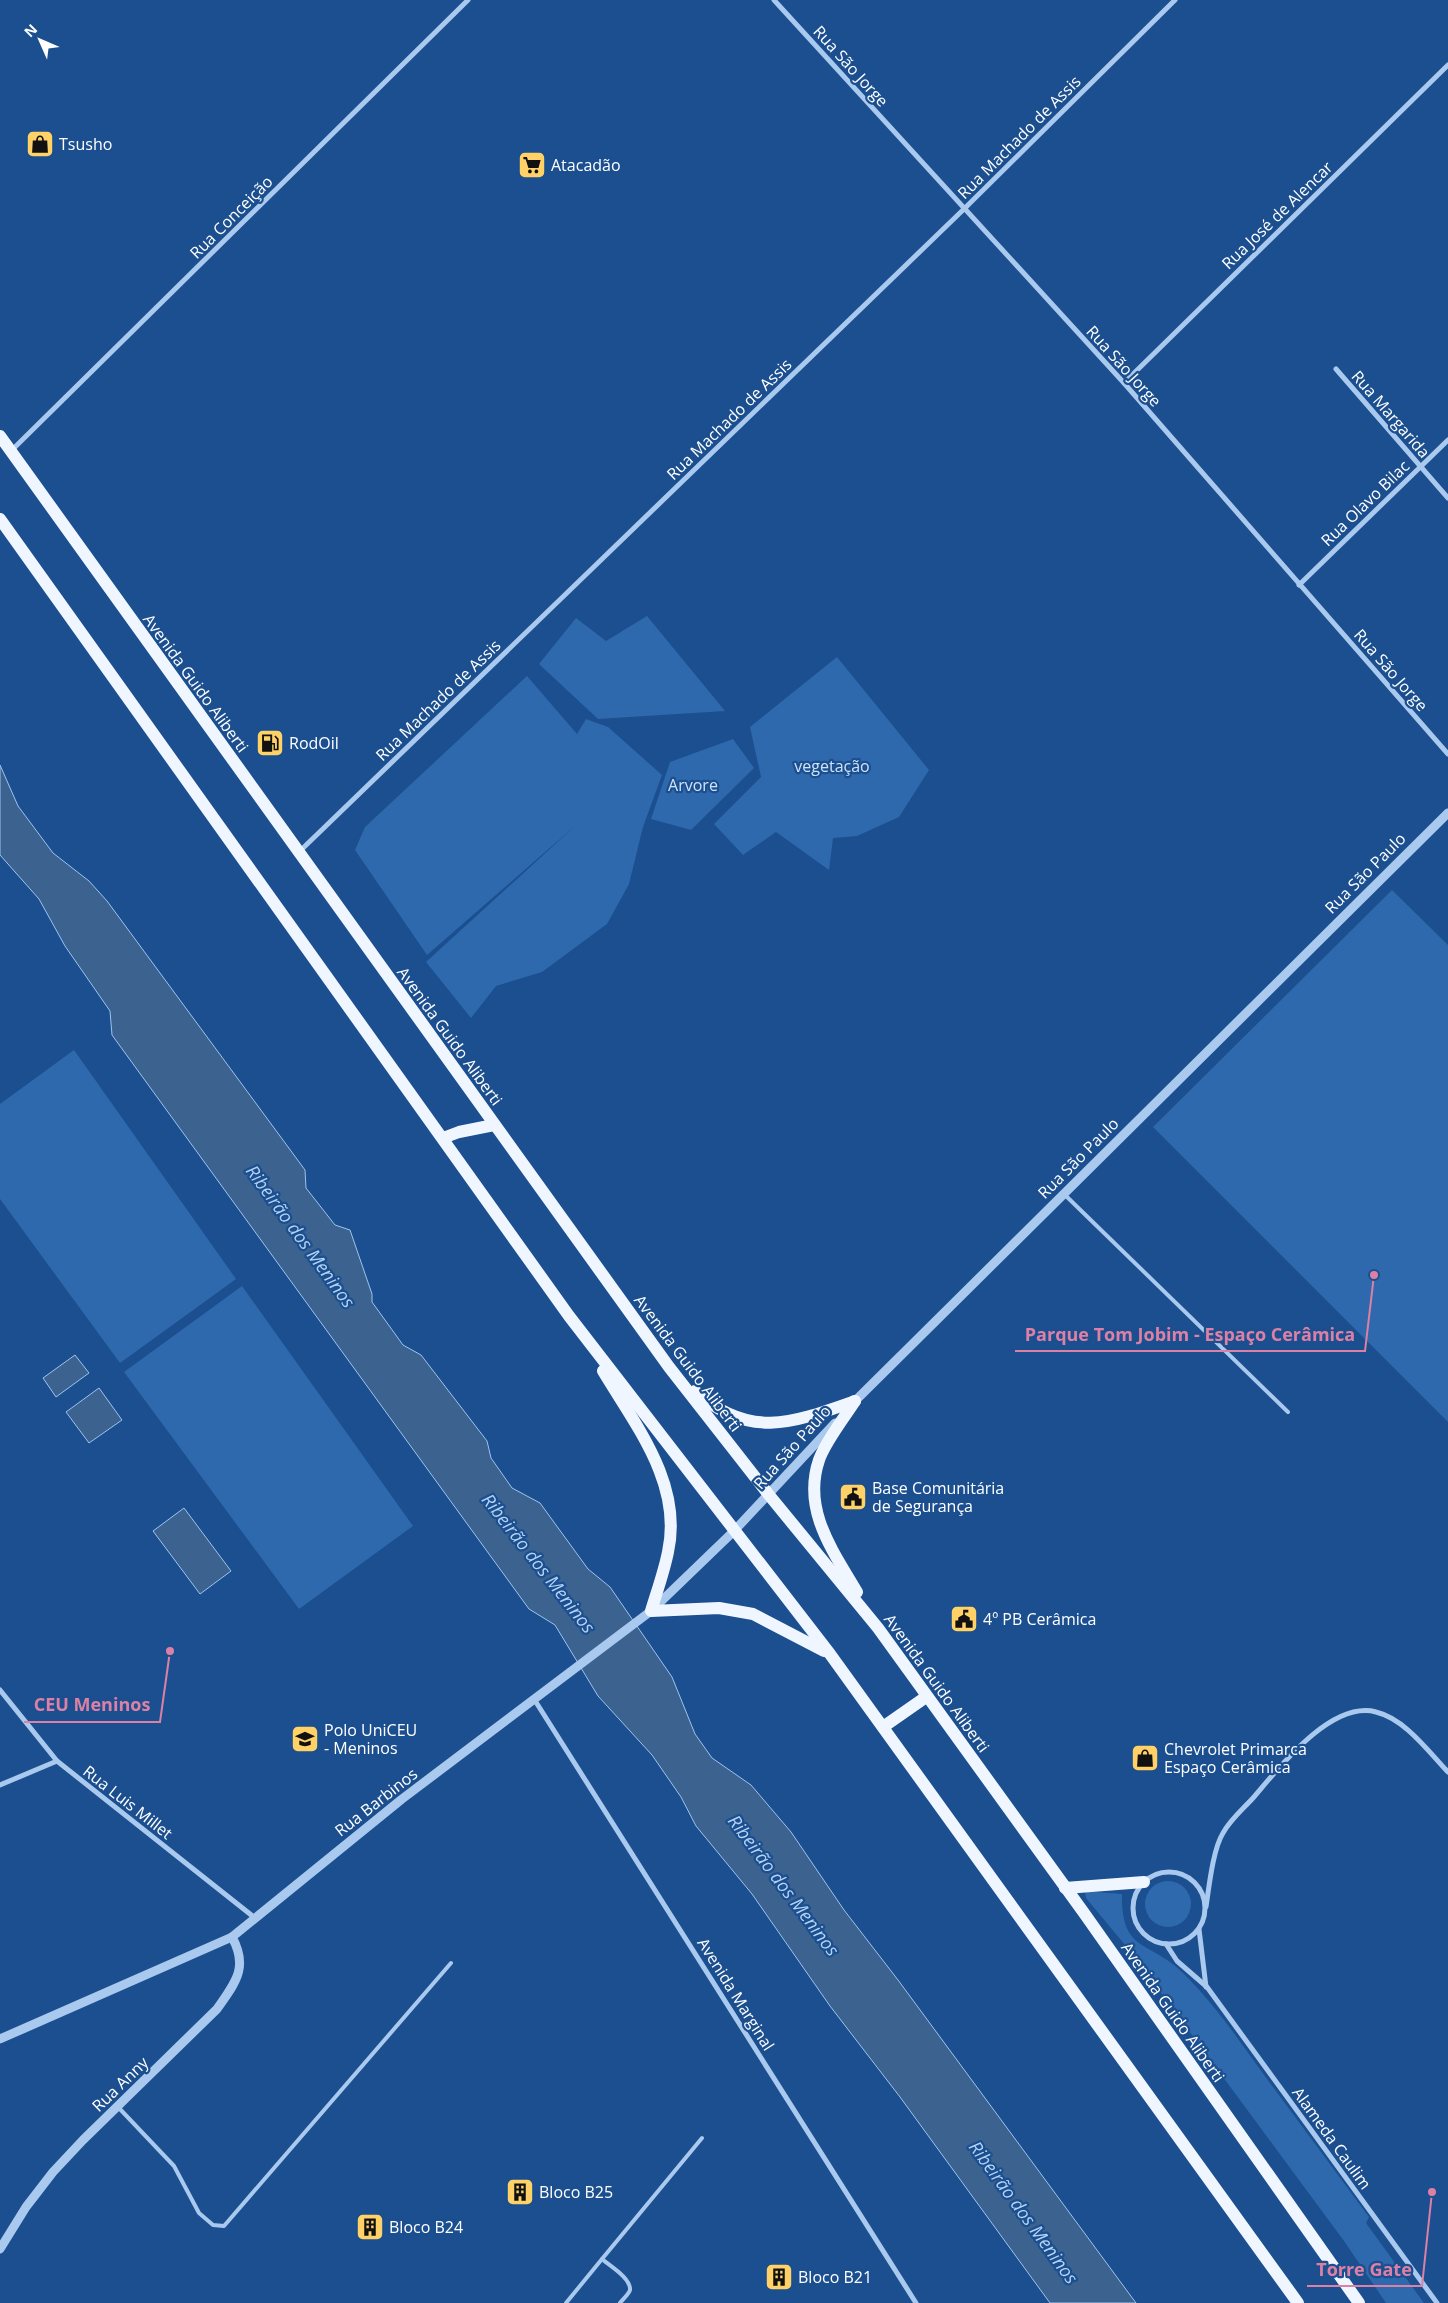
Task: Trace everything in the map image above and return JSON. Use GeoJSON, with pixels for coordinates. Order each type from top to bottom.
{"type":"FeatureCollection","features":[{"type":"Feature","properties":{"kind":"main road","name":"Avenida Guido Aliberti"},"geometry":{"type":"LineString","coordinates":[[0,436],[298,853],[670,1367],[769,1495],[878,1628],[1359,2303]]}},
{"type":"Feature","properties":{"kind":"main road"},"geometry":{"type":"LineString","coordinates":[[0,520],[569,1316],[830,1654],[1298,2303]]}},
{"type":"Feature","properties":{"kind":"main road"},"geometry":{"type":"LineString","coordinates":[[442,1138],[459,1132],[494,1125]]}},
{"type":"Feature","properties":{"kind":"main road"},"geometry":{"type":"LineString","coordinates":[[569,1316],[654,1456],[668,1490],[672,1520],[669,1552],[646,1614],[719,1608],[753,1614],[830,1654]]}},
{"type":"Feature","properties":{"kind":"main road"},"geometry":{"type":"LineString","coordinates":[[670,1367],[712,1406],[739,1420],[773,1423],[799,1421],[855,1401]]}},
{"type":"Feature","properties":{"kind":"main road"},"geometry":{"type":"LineString","coordinates":[[855,1401],[819,1458],[814,1483],[814,1508],[826,1540],[878,1628]]}},
{"type":"Feature","properties":{"kind":"main road"},"geometry":{"type":"LineString","coordinates":[[883,1727],[926,1697]]}},
{"type":"Feature","properties":{"kind":"main road"},"geometry":{"type":"LineString","coordinates":[[1065,1888],[1144,1882]]}},
{"type":"Feature","properties":{"kind":"street","name":"Rua Conceição"},"geometry":{"type":"LineString","coordinates":[[11,450],[468,0]]}},
{"type":"Feature","properties":{"kind":"street","name":"Rua São Jorge"},"geometry":{"type":"LineString","coordinates":[[774,0],[1124,383],[1448,754]]}},
{"type":"Feature","properties":{"kind":"street","name":"Rua Machado de Assis"},"geometry":{"type":"LineString","coordinates":[[298,853],[964,209],[1175,0]]}},
{"type":"Feature","properties":{"kind":"street","name":"Rua José de Alencar"},"geometry":{"type":"LineString","coordinates":[[1124,383],[1448,65]]}},
{"type":"Feature","properties":{"kind":"street","name":"Rua Margarida"},"geometry":{"type":"LineString","coordinates":[[1336,369],[1448,498]]}},
{"type":"Feature","properties":{"kind":"street","name":"Rua Olavo Bilac"},"geometry":{"type":"LineString","coordinates":[[1299,585],[1448,440]]}},
{"type":"Feature","properties":{"kind":"street","name":"Rua São Paulo"},"geometry":{"type":"LineString","coordinates":[[734,1531],[855,1401],[1448,812]]}},
{"type":"Feature","properties":{"kind":"street","name":"Rua Barbinos"},"geometry":{"type":"LineString","coordinates":[[0,2039],[232,1937],[402,1799],[646,1614],[734,1531]]}},
{"type":"Feature","properties":{"kind":"street","name":"Rua Luis Millet"},"geometry":{"type":"LineString","coordinates":[[0,1690],[57,1761],[255,1918]]}},
{"type":"Feature","properties":{"kind":"street","name":"Avenida Marginal"},"geometry":{"type":"LineString","coordinates":[[534,1699],[916,2303]]}},
{"type":"Feature","properties":{"kind":"street"},"geometry":{"type":"LineString","coordinates":[[1206,1907],[1199,1886],[1182,1873],[1171,1871],[1144,1882],[1137,1892],[1133,1903],[1136,1920],[1145,1935],[1155,1941],[1166,1944],[1178,1943],[1190,1938],[1199,1929],[1204,1919],[1206,1907],[1211,1872],[1222,1833],[1296,1751],[1326,1724],[1342,1716],[1361,1711],[1375,1711],[1392,1719],[1414,1736],[1448,1772]]}},
{"type":"Feature","properties":{"kind":"street"},"geometry":{"type":"LineString","coordinates":[[0,1785],[57,1761]]}},
{"type":"Feature","properties":{"kind":"street","name":"Alameda Caulim"},"geometry":{"type":"LineString","coordinates":[[1199,1929],[1206,1987]]}},
{"type":"Feature","properties":{"kind":"street","name":"Rua Anny"},"geometry":{"type":"LineString","coordinates":[[0,2248],[26,2207],[53,2172],[216,2009],[232,1987],[240,1971],[240,1959],[232,1937]]}},
{"type":"Feature","properties":{"kind":"street","name":"Alameda Caulim"},"geometry":{"type":"LineString","coordinates":[[1166,1944],[1177,1961],[1206,1987],[1437,2303]]}},
{"type":"Feature","properties":{"kind":"lane"},"geometry":{"type":"LineString","coordinates":[[1063,1194],[1288,1412]]}},
{"type":"Feature","properties":{"kind":"lane"},"geometry":{"type":"LineString","coordinates":[[118,2107],[174,2166],[200,2213],[213,2226],[224,2226],[451,1963]]}},
{"type":"Feature","properties":{"kind":"lane"},"geometry":{"type":"LineString","coordinates":[[566,2303],[702,2138]]}},
{"type":"Feature","properties":{"kind":"lane"},"geometry":{"type":"LineString","coordinates":[[602,2260],[627,2280],[630,2288],[629,2292],[620,2303]]}},
{"type":"Feature","properties":{"kind":"green space"},"geometry":{"type":"Polygon","coordinates":[[[647,616],[725,711],[598,719],[539,664],[576,618],[606,641],[647,616]]]}},
{"type":"Feature","properties":{"kind":"green space","name":"vegetação"},"geometry":{"type":"Polygon","coordinates":[[[837,657],[929,770],[899,817],[857,836],[833,838],[829,870],[776,832],[743,855],[714,824],[761,777],[750,727],[837,657]]]}},
{"type":"Feature","properties":{"kind":"green space"},"geometry":{"type":"Polygon","coordinates":[[[527,676],[577,734],[586,719],[608,727],[662,775],[643,827],[629,884],[607,924],[542,972],[496,986],[471,1018],[426,962],[575,826],[427,955],[355,850],[365,827],[527,676]]]}},
{"type":"Feature","properties":{"kind":"green space","name":"Arvore"},"geometry":{"type":"Polygon","coordinates":[[[733,739],[754,768],[691,830],[651,819],[670,762],[733,739]]]}},
{"type":"Feature","properties":{"kind":"green space"},"geometry":{"type":"Polygon","coordinates":[[[1392,890],[1448,945],[1448,1422],[1153,1127],[1392,890]]]}},
{"type":"Feature","properties":{"kind":"green space"},"geometry":{"type":"Polygon","coordinates":[[[74,1050],[236,1279],[120,1363],[0,1199],[0,1104],[74,1050]]]}},
{"type":"Feature","properties":{"kind":"green space"},"geometry":{"type":"Polygon","coordinates":[[[242,1286],[413,1526],[299,1609],[124,1372],[242,1286]]]}},
{"type":"Feature","properties":{"kind":"green space"},"geometry":{"type":"Polygon","coordinates":[[[1173,1881],[1177,1882],[1187,1891],[1190,1895],[1190,1913],[1181,1923],[1173,1927],[1163,1927],[1155,1923],[1146,1913],[1145,1899],[1149,1891],[1159,1882],[1173,1881]]]}},
{"type":"Feature","properties":{"kind":"green space"},"geometry":{"type":"Polygon","coordinates":[[[1085,1891],[1122,1894],[1126,1927],[1132,1936],[1139,1943],[1170,1962],[1182,1972],[1216,2010],[1369,2217],[1366,2223],[1424,2303],[1386,2303],[1344,2241],[1130,1951],[1086,1898],[1085,1891]]]}},
{"type":"Feature","properties":{"kind":"water","name":"Ribeirão dos Meninos"},"geometry":{"type":"Polygon","coordinates":[[[0,765],[18,806],[53,853],[89,881],[107,901],[305,1170],[306,1188],[335,1225],[350,1230],[372,1294],[372,1302],[403,1345],[421,1355],[487,1441],[491,1458],[512,1488],[540,1503],[588,1569],[610,1587],[672,1677],[695,1734],[712,1758],[751,1785],[791,1832],[844,1910],[898,1980],[1136,2303],[1050,2303],[900,2097],[830,2006],[752,1894],[696,1826],[681,1797],[652,1755],[598,1696],[555,1625],[529,1609],[112,1035],[110,1011],[65,946],[39,899],[0,855],[0,765]]]}},
{"type":"Feature","properties":{"kind":"water"},"geometry":{"type":"Polygon","coordinates":[[[75,1355],[89,1373],[56,1397],[43,1378],[75,1355]]]}},
{"type":"Feature","properties":{"kind":"water"},"geometry":{"type":"Polygon","coordinates":[[[99,1388],[122,1420],[89,1443],[66,1412],[99,1388]]]}},
{"type":"Feature","properties":{"kind":"water"},"geometry":{"type":"Polygon","coordinates":[[[184,1508],[231,1571],[200,1594],[153,1531],[184,1508]]]}},
{"type":"Feature","properties":{"kind":"place","name":"Tsusho"},"geometry":{"type":"Point","coordinates":[40,144]}},
{"type":"Feature","properties":{"kind":"place","name":"Atacadão"},"geometry":{"type":"Point","coordinates":[532,165]}},
{"type":"Feature","properties":{"kind":"place","name":"RodOil"},"geometry":{"type":"Point","coordinates":[270,743]}},
{"type":"Feature","properties":{"kind":"place","name":"Parque Tom Jobim - Espaço Cerâmica"},"geometry":{"type":"Point","coordinates":[1374,1275]}},
{"type":"Feature","properties":{"kind":"place","name":"Base Comunitária de Segurança"},"geometry":{"type":"Point","coordinates":[853,1497]}},
{"type":"Feature","properties":{"kind":"place","name":"4º PB Cerâmica"},"geometry":{"type":"Point","coordinates":[964,1619]}},
{"type":"Feature","properties":{"kind":"place","name":"CEU Meninos"},"geometry":{"type":"Point","coordinates":[170,1651]}},
{"type":"Feature","properties":{"kind":"place","name":"Polo UniCEU - Meninos"},"geometry":{"type":"Point","coordinates":[305,1739]}},
{"type":"Feature","properties":{"kind":"place","name":"Chevrolet Primarca Espaço Cerâmica"},"geometry":{"type":"Point","coordinates":[1145,1758]}},
{"type":"Feature","properties":{"kind":"place","name":"Bloco B25"},"geometry":{"type":"Point","coordinates":[520,2192]}},
{"type":"Feature","properties":{"kind":"place","name":"Torre Gate"},"geometry":{"type":"Point","coordinates":[1432,2192]}},
{"type":"Feature","properties":{"kind":"place","name":"Bloco B24"},"geometry":{"type":"Point","coordinates":[370,2227]}},
{"type":"Feature","properties":{"kind":"place","name":"Bloco B21"},"geometry":{"type":"Point","coordinates":[779,2277]}}]}
